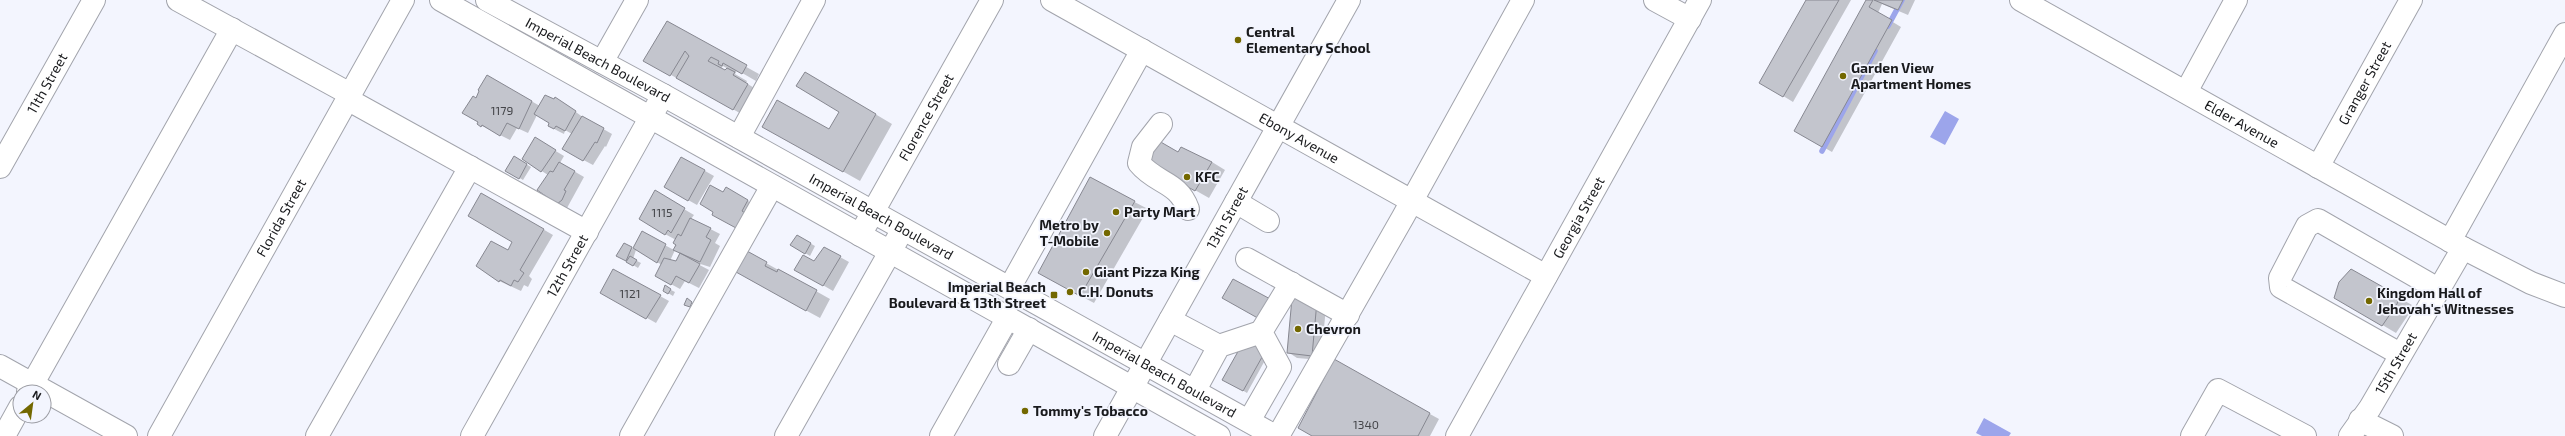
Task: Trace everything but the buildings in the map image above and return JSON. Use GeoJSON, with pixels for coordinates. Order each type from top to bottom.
{"type":"FeatureCollection","features":[{"type":"Feature","properties":{"kind":"street","name":"11th Street"},"geometry":{"type":"LineString","coordinates":[[0,167],[94,0]]}},
{"type":"Feature","properties":{"kind":"street"},"geometry":{"type":"LineString","coordinates":[[178,0],[232,29],[470,167],[587,232]]}},
{"type":"Feature","properties":{"kind":"street","name":"Florida Street"},"geometry":{"type":"LineString","coordinates":[[159,436],[403,0]]}},
{"type":"Feature","properties":{"kind":"street","name":"Imperial Beach Boulevard"},"geometry":{"type":"LineString","coordinates":[[441,0],[1008,317],[1210,434]]}},
{"type":"Feature","properties":{"kind":"street","name":"Imperial Beach Boulevard"},"geometry":{"type":"LineString","coordinates":[[487,0],[739,137],[1275,436]]}},
{"type":"Feature","properties":{"kind":"street"},"geometry":{"type":"LineString","coordinates":[[602,62],[637,0]]}},
{"type":"Feature","properties":{"kind":"street"},"geometry":{"type":"LineString","coordinates":[[739,137],[814,0]]}},
{"type":"Feature","properties":{"kind":"street","name":"Florence Street"},"geometry":{"type":"LineString","coordinates":[[860,235],[992,0]]}},
{"type":"Feature","properties":{"kind":"street","name":"Ebony Avenue"},"geometry":{"type":"LineString","coordinates":[[1052,0],[1546,276]]}},
{"type":"Feature","properties":{"kind":"street","name":"13th Street"},"geometry":{"type":"LineString","coordinates":[[1105,436],[1349,0]]}},
{"type":"Feature","properties":{"kind":"street"},"geometry":{"type":"LineString","coordinates":[[1278,436],[1348,315],[1523,0]]}},
{"type":"Feature","properties":{"kind":"street"},"geometry":{"type":"LineString","coordinates":[[1655,0],[1690,19]]}},
{"type":"Feature","properties":{"kind":"street","name":"Georgia Street"},"geometry":{"type":"LineString","coordinates":[[1457,436],[1700,0]]}},
{"type":"Feature","properties":{"kind":"street","name":"Elder Avenue"},"geometry":{"type":"LineString","coordinates":[[2020,0],[2053,8],[2186,92],[2318,167],[2531,283],[2564,293]]}},
{"type":"Feature","properties":{"kind":"street"},"geometry":{"type":"LineString","coordinates":[[2186,92],[2236,0]]}},
{"type":"Feature","properties":{"kind":"street","name":"Granger Street"},"geometry":{"type":"LineString","coordinates":[[2318,167],[2411,0]]}},
{"type":"Feature","properties":{"kind":"street"},"geometry":{"type":"LineString","coordinates":[[33,384],[232,29]]}},
{"type":"Feature","properties":{"kind":"street","name":"15th Street"},"geometry":{"type":"LineString","coordinates":[[2355,428],[2438,290],[2457,244],[2565,34]]}},
{"type":"Feature","properties":{"kind":"street"},"geometry":{"type":"LineString","coordinates":[[1010,287],[1142,50]]}},
{"type":"Feature","properties":{"kind":"street","name":"12th Street"},"geometry":{"type":"LineString","coordinates":[[472,436],[663,95]]}},
{"type":"Feature","properties":{"kind":"street"},"geometry":{"type":"LineString","coordinates":[[1161,124],[1143,147],[1140,163],[1147,172],[1183,195],[1188,209]]}},
{"type":"Feature","properties":{"kind":"street"},"geometry":{"type":"LineString","coordinates":[[317,436],[470,167]]}},
{"type":"Feature","properties":{"kind":"street"},"geometry":{"type":"LineString","coordinates":[[631,436],[772,186]]}},
{"type":"Feature","properties":{"kind":"street"},"geometry":{"type":"LineString","coordinates":[[1236,202],[1268,221]]}},
{"type":"Feature","properties":{"kind":"street"},"geometry":{"type":"LineString","coordinates":[[2400,354],[2281,287],[2280,278],[2307,226],[2318,220],[2438,290]]}},
{"type":"Feature","properties":{"kind":"street"},"geometry":{"type":"LineString","coordinates":[[786,436],[889,251],[903,229]]}},
{"type":"Feature","properties":{"kind":"street"},"geometry":{"type":"LineString","coordinates":[[1247,259],[1348,315]]}},
{"type":"Feature","properties":{"kind":"street"},"geometry":{"type":"LineString","coordinates":[[1195,390],[1219,346],[1261,332],[1290,283]]}},
{"type":"Feature","properties":{"kind":"street"},"geometry":{"type":"LineString","coordinates":[[941,436],[1008,317]]}},
{"type":"Feature","properties":{"kind":"street"},"geometry":{"type":"LineString","coordinates":[[1170,320],[1219,346]]}},
{"type":"Feature","properties":{"kind":"street"},"geometry":{"type":"LineString","coordinates":[[1010,364],[1029,330]]}},
{"type":"Feature","properties":{"kind":"street"},"geometry":{"type":"LineString","coordinates":[[1249,421],[1280,367],[1261,332]]}},
{"type":"Feature","properties":{"kind":"street"},"geometry":{"type":"LineString","coordinates":[[0,366],[25,384]]}},
{"type":"Feature","properties":{"kind":"street"},"geometry":{"type":"LineString","coordinates":[[2192,436],[2218,390],[2305,436]]}},
{"type":"Feature","properties":{"kind":"street"},"geometry":{"type":"LineString","coordinates":[[52,399],[126,436]]}},
{"type":"Feature","properties":{"kind":"street"},"geometry":{"type":"LineString","coordinates":[[4,436],[12,422]]}},
{"type":"Feature","properties":{"kind":"street"},"geometry":{"type":"LineString","coordinates":[[2355,428],[2392,436]]}},
{"type":"Feature","properties":{"kind":"water"},"geometry":{"type":"Polygon","coordinates":[[[1945,111],[1959,119],[1945,145],[1930,137],[1945,111]]]}},
{"type":"Feature","properties":{"kind":"water"},"geometry":{"type":"Polygon","coordinates":[[[1984,418],[2011,433],[2009,436],[1982,436],[1976,433],[1984,418]]]}},
{"type":"Feature","properties":{"kind":"waterway"},"geometry":{"type":"LineString","coordinates":[[1888,26],[1902,0]]}},
{"type":"Feature","properties":{"kind":"waterway"},"geometry":{"type":"LineString","coordinates":[[1822,151],[1875,51]]}},
{"type":"Feature","properties":{"kind":"place","name":"Central Elementary School"},"geometry":{"type":"Point","coordinates":[1238,40]}},
{"type":"Feature","properties":{"kind":"place","name":"Garden View Apartment Homes"},"geometry":{"type":"Point","coordinates":[1843,76]}},
{"type":"Feature","properties":{"kind":"place","name":"KFC"},"geometry":{"type":"Point","coordinates":[1187,177]}},
{"type":"Feature","properties":{"kind":"place","name":"Party Mart"},"geometry":{"type":"Point","coordinates":[1116,212]}},
{"type":"Feature","properties":{"kind":"place","name":"Metro by T-Mobile"},"geometry":{"type":"Point","coordinates":[1107,233]}},
{"type":"Feature","properties":{"kind":"place","name":"Giant Pizza King"},"geometry":{"type":"Point","coordinates":[1086,272]}},
{"type":"Feature","properties":{"kind":"place","name":"C.H. Donuts"},"geometry":{"type":"Point","coordinates":[1070,292]}},
{"type":"Feature","properties":{"kind":"place","name":"Imperial Beach Boulevard & 13th Street"},"geometry":{"type":"Point","coordinates":[1054,295]}},
{"type":"Feature","properties":{"kind":"place","name":"Kingdom Hall of Jehovah's Witnesses"},"geometry":{"type":"Point","coordinates":[2369,301]}},
{"type":"Feature","properties":{"kind":"place","name":"Chevron"},"geometry":{"type":"Point","coordinates":[1298,329]}},
{"type":"Feature","properties":{"kind":"place","name":"Tommy's Tobacco"},"geometry":{"type":"Point","coordinates":[1025,411]}}]}
